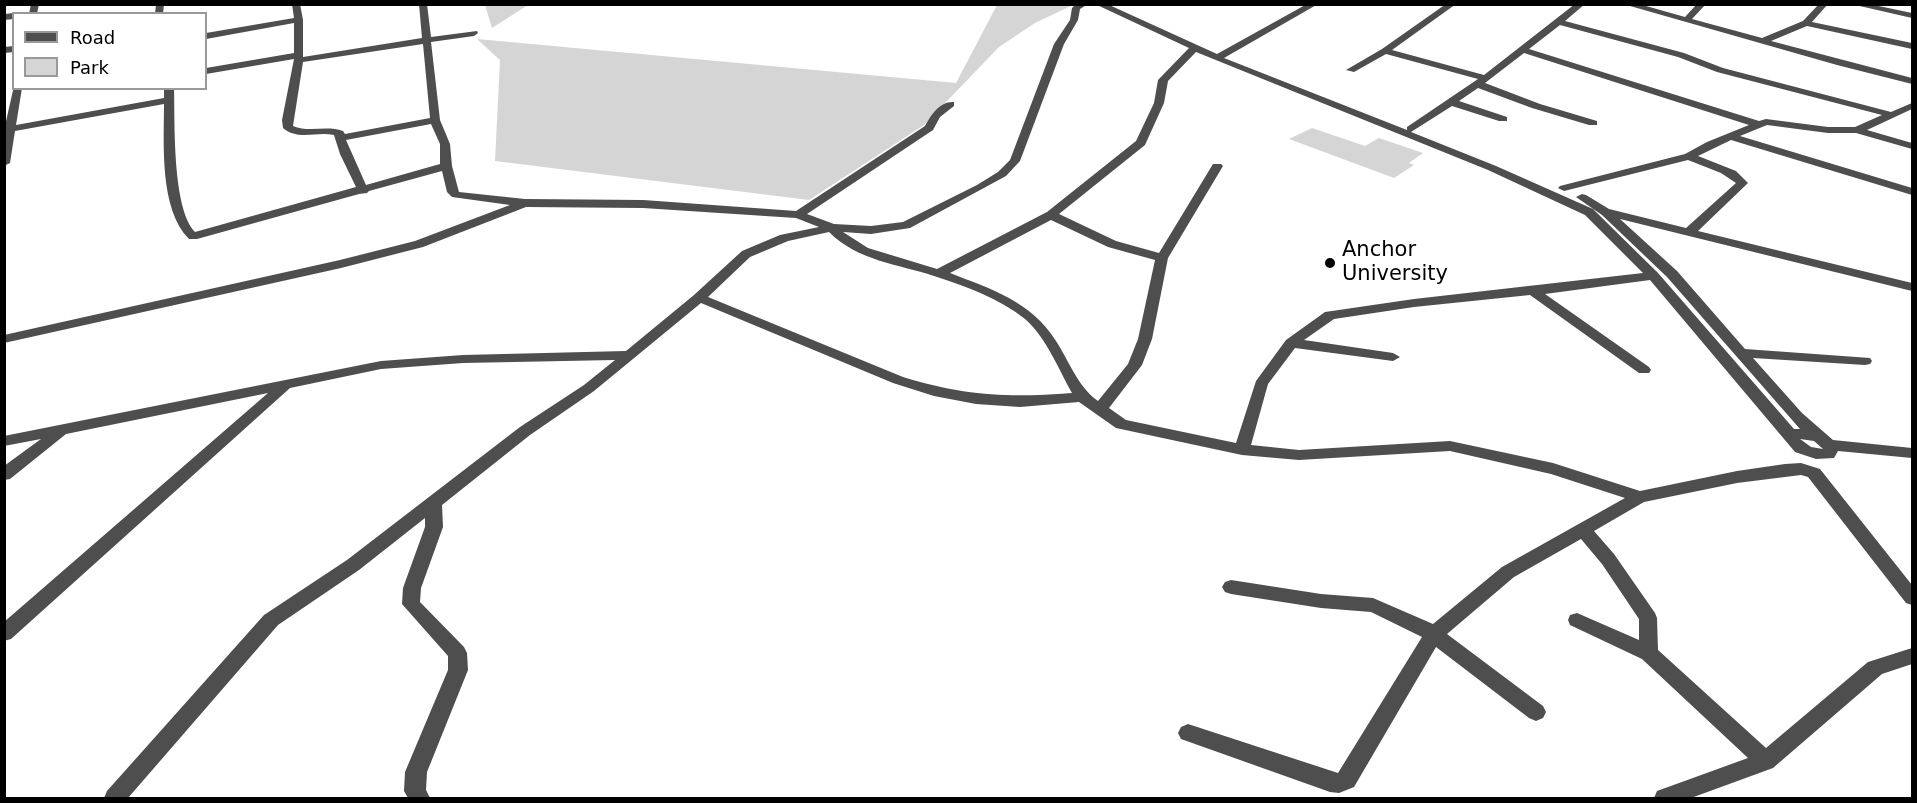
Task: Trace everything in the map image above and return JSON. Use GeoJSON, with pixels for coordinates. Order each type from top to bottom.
{"type":"FeatureCollection","features":[{"type":"Feature","properties":{"kind":"street"},"geometry":{"type":"LineString","coordinates":[[296,4],[299,20],[299,57],[287,120],[288,128],[297,132],[331,130],[339,133],[345,154],[363,191]]}},
{"type":"Feature","properties":{"kind":"street"},"geometry":{"type":"LineString","coordinates":[[423,4],[435,120],[444,144],[446,166],[453,192],[456,195],[525,203],[643,204],[798,215],[832,228],[843,239],[864,251],[939,273],[1005,299],[1032,318],[1049,340],[1082,397],[1121,424],[1242,450],[1299,455],[1450,446],[1552,470],[1640,497]]}},
{"type":"Feature","properties":{"kind":"street"},"geometry":{"type":"LineString","coordinates":[[115,798],[272,621],[353,565],[525,431],[589,388],[699,298],[746,254],[784,238],[832,228],[871,230],[906,225],[981,188],[1009,168],[1015,161],[1059,44],[1074,20],[1076,8],[1084,4]]}},
{"type":"Feature","properties":{"kind":"street"},"geometry":{"type":"LineString","coordinates":[[1099,4],[1194,48],[1221,56],[1564,188],[1608,215],[1672,274],[1831,450],[1828,454],[1785,470],[1737,477],[1640,497],[1508,573],[1434,634],[1346,780],[1339,783],[1330,782],[1188,733]]}},
{"type":"Feature","properties":{"kind":"street"},"geometry":{"type":"LineString","coordinates":[[1113,4],[1221,56],[1560,197],[1589,212],[1653,276],[1790,435],[1809,461],[1814,474],[1912,598]]}},
{"type":"Feature","properties":{"kind":"street"},"geometry":{"type":"LineString","coordinates":[[1221,56],[1314,4]]}},
{"type":"Feature","properties":{"kind":"street"},"geometry":{"type":"LineString","coordinates":[[1351,70],[1385,51],[1452,4]]}},
{"type":"Feature","properties":{"kind":"street"},"geometry":{"type":"LineString","coordinates":[[1411,129],[1482,81],[1581,4]]}},
{"type":"Feature","properties":{"kind":"street"},"geometry":{"type":"LineString","coordinates":[[1627,4],[1687,19],[1840,64],[1912,81]]}},
{"type":"Feature","properties":{"kind":"street"},"geometry":{"type":"LineString","coordinates":[[1687,19],[1702,4]]}},
{"type":"Feature","properties":{"kind":"street"},"geometry":{"type":"LineString","coordinates":[[1763,41],[1806,23],[1824,4]]}},
{"type":"Feature","properties":{"kind":"street"},"geometry":{"type":"LineString","coordinates":[[1855,4],[1912,16]]}},
{"type":"Feature","properties":{"kind":"street"},"geometry":{"type":"LineString","coordinates":[[207,36],[299,20]]}},
{"type":"Feature","properties":{"kind":"street"},"geometry":{"type":"LineString","coordinates":[[1558,22],[1641,43],[1720,70],[1892,115]]}},
{"type":"Feature","properties":{"kind":"street"},"geometry":{"type":"LineString","coordinates":[[1806,23],[1912,46]]}},
{"type":"Feature","properties":{"kind":"street"},"geometry":{"type":"LineString","coordinates":[[207,71],[474,33]]}},
{"type":"Feature","properties":{"kind":"street"},"geometry":{"type":"LineString","coordinates":[[939,273],[1051,214],[1140,143],[1159,103],[1163,80],[1194,48]]}},
{"type":"Feature","properties":{"kind":"street"},"geometry":{"type":"LineString","coordinates":[[1523,50],[1760,124]]}},
{"type":"Feature","properties":{"kind":"street"},"geometry":{"type":"LineString","coordinates":[[1385,51],[1482,81],[1536,106],[1593,123]]}},
{"type":"Feature","properties":{"kind":"street"},"geometry":{"type":"LineString","coordinates":[[4,163],[17,90]]}},
{"type":"Feature","properties":{"kind":"street"},"geometry":{"type":"LineString","coordinates":[[11,129],[169,94],[175,206],[190,235],[205,234],[446,166]]}},
{"type":"Feature","properties":{"kind":"street"},"geometry":{"type":"LineString","coordinates":[[1451,102],[1503,119]]}},
{"type":"Feature","properties":{"kind":"street"},"geometry":{"type":"LineString","coordinates":[[798,215],[929,128],[936,115],[950,104]]}},
{"type":"Feature","properties":{"kind":"street"},"geometry":{"type":"LineString","coordinates":[[1857,130],[1912,106]]}},
{"type":"Feature","properties":{"kind":"street"},"geometry":{"type":"LineString","coordinates":[[341,138],[435,120]]}},
{"type":"Feature","properties":{"kind":"street"},"geometry":{"type":"LineString","coordinates":[[1564,188],[1689,156],[1729,136],[1769,122],[1827,130],[1857,130],[1912,146]]}},
{"type":"Feature","properties":{"kind":"street"},"geometry":{"type":"LineString","coordinates":[[1729,136],[1912,192]]}},
{"type":"Feature","properties":{"kind":"street"},"geometry":{"type":"LineString","coordinates":[[1689,156],[1728,172],[1742,183],[1689,232]]}},
{"type":"Feature","properties":{"kind":"street"},"geometry":{"type":"LineString","coordinates":[[1099,410],[1135,365],[1145,339],[1162,258],[1217,166]]}},
{"type":"Feature","properties":{"kind":"street"},"geometry":{"type":"LineString","coordinates":[[4,339],[408,247],[464,228],[525,203]]}},
{"type":"Feature","properties":{"kind":"street"},"geometry":{"type":"LineString","coordinates":[[1051,214],[1112,244],[1162,258]]}},
{"type":"Feature","properties":{"kind":"street"},"geometry":{"type":"LineString","coordinates":[[1608,215],[1689,232],[1912,287]]}},
{"type":"Feature","properties":{"kind":"street"},"geometry":{"type":"LineString","coordinates":[[1608,215],[1912,293]]}},
{"type":"Feature","properties":{"kind":"street"},"geometry":{"type":"LineString","coordinates":[[1242,450],[1261,384],[1291,343],[1323,318],[1339,313],[1653,276]]}},
{"type":"Feature","properties":{"kind":"street"},"geometry":{"type":"LineString","coordinates":[[1533,291],[1644,370]]}},
{"type":"Feature","properties":{"kind":"street"},"geometry":{"type":"LineString","coordinates":[[699,298],[898,380],[934,391],[976,399],[1020,402],[1082,397]]}},
{"type":"Feature","properties":{"kind":"street"},"geometry":{"type":"LineString","coordinates":[[1291,343],[1393,357]]}},
{"type":"Feature","properties":{"kind":"street"},"geometry":{"type":"LineString","coordinates":[[1741,353],[1865,361]]}},
{"type":"Feature","properties":{"kind":"street"},"geometry":{"type":"LineString","coordinates":[[4,441],[381,365],[464,359],[631,355]]}},
{"type":"Feature","properties":{"kind":"street"},"geometry":{"type":"LineString","coordinates":[[4,634],[284,386]]}},
{"type":"Feature","properties":{"kind":"street"},"geometry":{"type":"LineString","coordinates":[[4,475],[63,430]]}},
{"type":"Feature","properties":{"kind":"street"},"geometry":{"type":"LineString","coordinates":[[1790,435],[1803,432],[1823,440],[1912,453]]}},
{"type":"Feature","properties":{"kind":"street"},"geometry":{"type":"LineString","coordinates":[[419,798],[415,791],[416,772],[458,670],[457,653],[411,604],[412,588],[434,527],[433,501]]}},
{"type":"Feature","properties":{"kind":"street"},"geometry":{"type":"LineString","coordinates":[[1583,530],[1608,559],[1648,618],[1649,653]]}},
{"type":"Feature","properties":{"kind":"street"},"geometry":{"type":"LineString","coordinates":[[1231,587],[1320,601],[1374,605],[1434,634],[1536,712]]}},
{"type":"Feature","properties":{"kind":"street"},"geometry":{"type":"LineString","coordinates":[[1576,620],[1649,653],[1767,761]]}},
{"type":"Feature","properties":{"kind":"street"},"geometry":{"type":"LineString","coordinates":[[1671,798],[1767,761],[1875,668],[1912,656]]}},
{"type":"Feature","properties":{"kind":"green space"},"geometry":{"type":"Polygon","coordinates":[[[485,4],[528,5],[492,28],[485,4]]]}},
{"type":"Feature","properties":{"kind":"green space"},"geometry":{"type":"Polygon","coordinates":[[[997,5],[1073,5],[1035,23],[999,47],[924,125],[809,200],[495,161],[500,60],[477,39],[956,83],[997,5]]]}},
{"type":"Feature","properties":{"kind":"green space"},"geometry":{"type":"Polygon","coordinates":[[[1312,128],[1365,146],[1379,138],[1423,153],[1409,163],[1414,165],[1394,178],[1289,139],[1312,128]]]}},
{"type":"Feature","properties":{"kind":"place","name":"Anchor University"},"geometry":{"type":"Point","coordinates":[1330,263]}}]}
